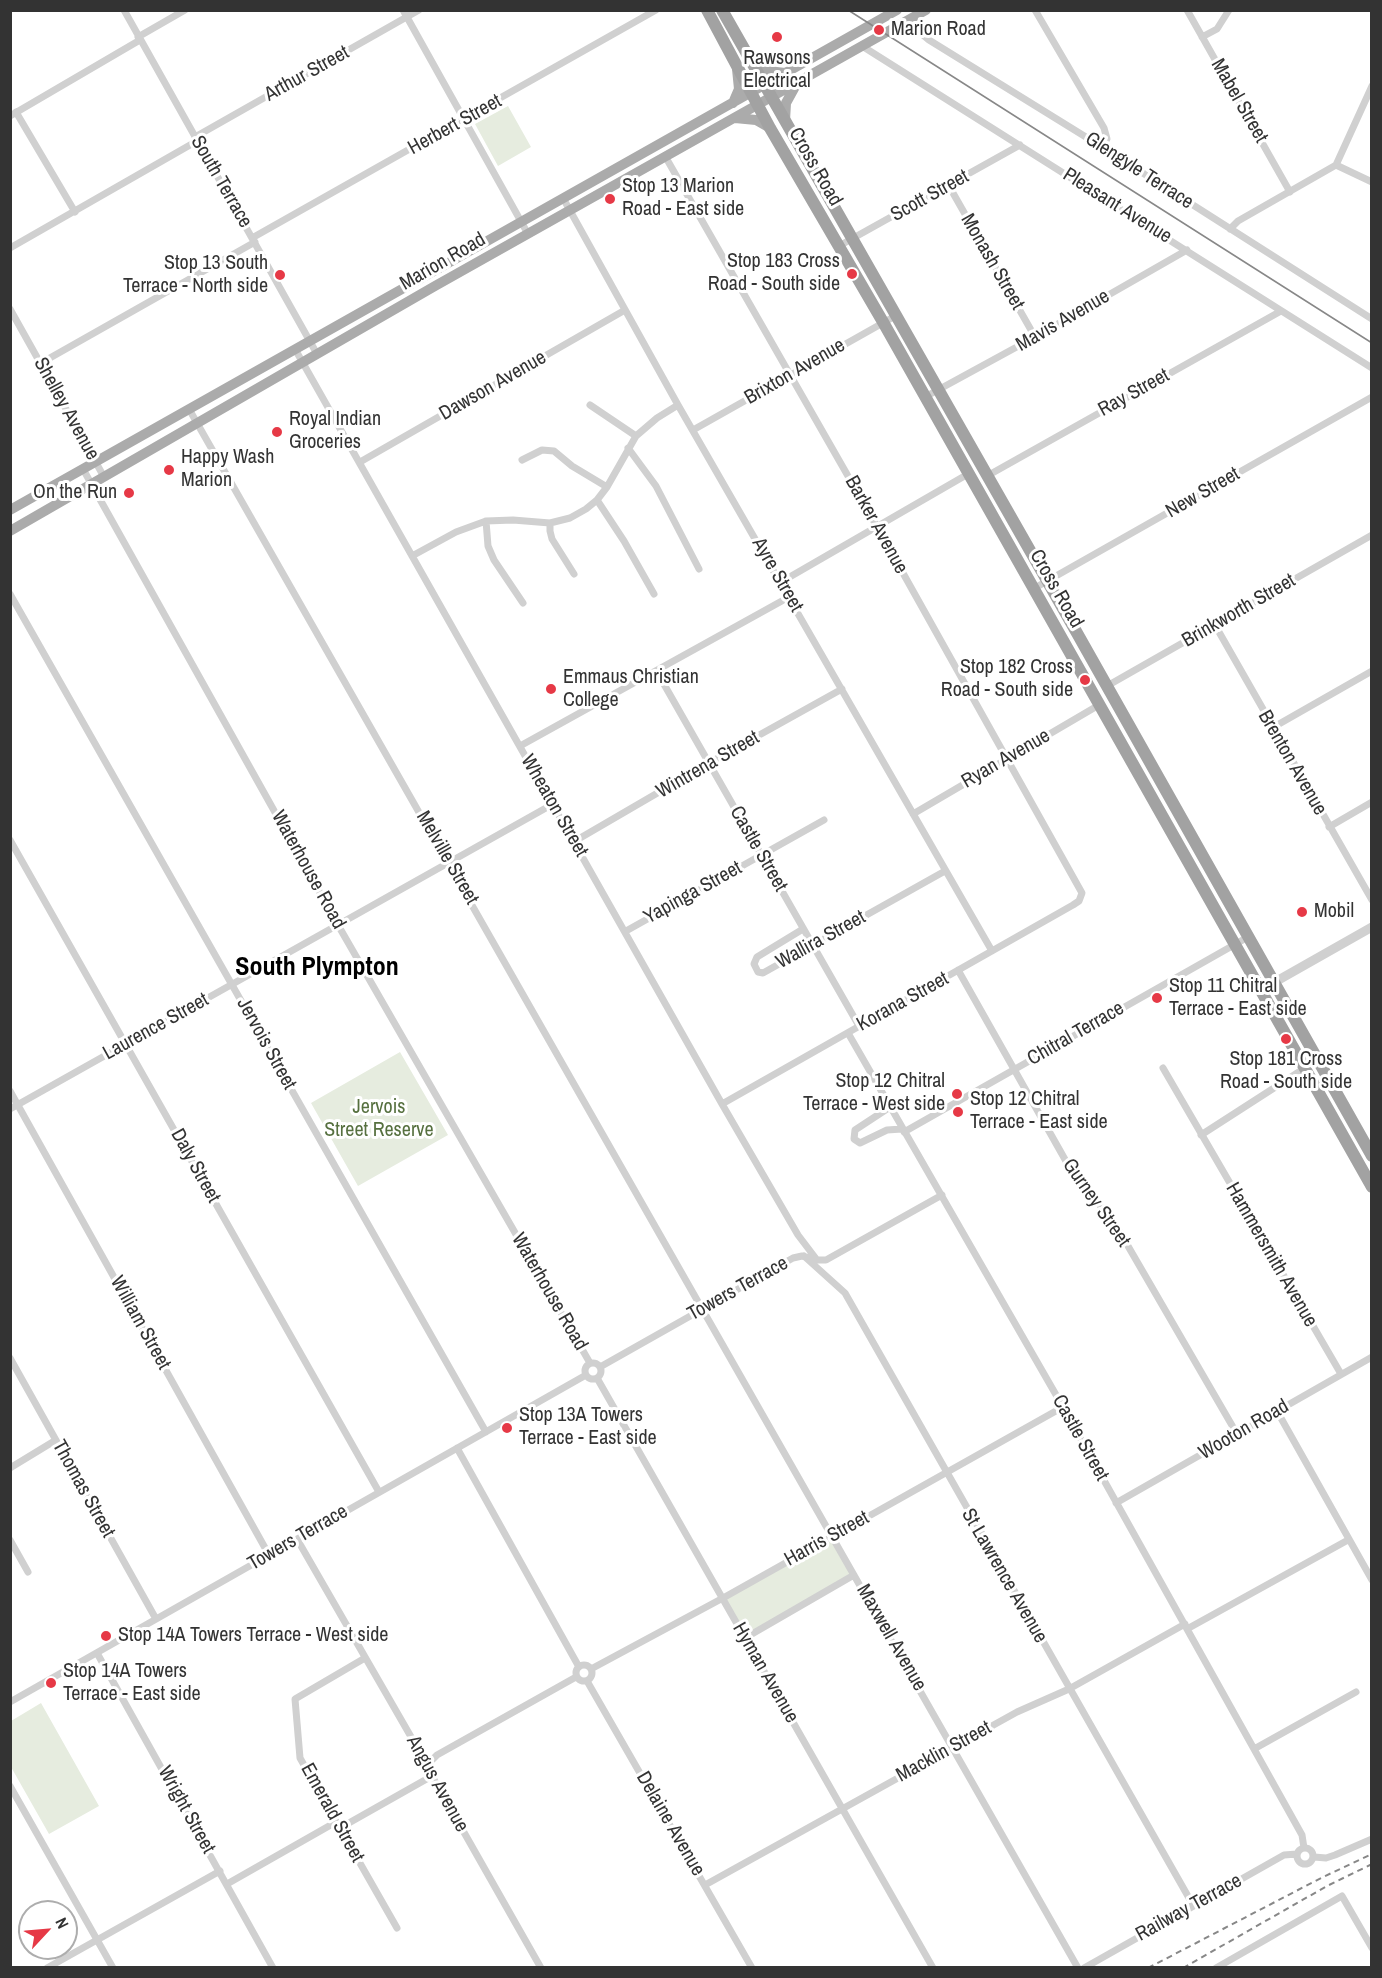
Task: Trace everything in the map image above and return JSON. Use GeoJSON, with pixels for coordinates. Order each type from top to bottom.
{"type":"FeatureCollection","features":[{"type":"Feature","properties":{"kind":"highway","name":"Cross Road"},"geometry":{"type":"LineString","coordinates":[[707,10],[757,105],[883,322],[1259,991],[1367,1170],[1371,1187]]}},
{"type":"Feature","properties":{"kind":"highway","name":"Cross Road"},"geometry":{"type":"LineString","coordinates":[[722,10],[1048,581],[1371,1155]]}},
{"type":"Feature","properties":{"kind":"highway"},"geometry":{"type":"LineString","coordinates":[[1129,758],[1141,757],[1144,752]]}},
{"type":"Feature","properties":{"kind":"highway"},"geometry":{"type":"LineString","coordinates":[[1140,777],[1144,768],[1152,765]]}},
{"type":"Feature","properties":{"kind":"main road","name":"Marion Road"},"geometry":{"type":"LineString","coordinates":[[15,528],[569,210],[926,10]]}},
{"type":"Feature","properties":{"kind":"main road","name":"Marion Road"},"geometry":{"type":"LineString","coordinates":[[10,511],[786,74],[891,12]]}},
{"type":"Feature","properties":{"kind":"main road"},"geometry":{"type":"LineString","coordinates":[[752,63],[768,71],[786,74]]}},
{"type":"Feature","properties":{"kind":"main road"},"geometry":{"type":"LineString","coordinates":[[732,103],[740,88],[737,69]]}},
{"type":"Feature","properties":{"kind":"main road"},"geometry":{"type":"LineString","coordinates":[[785,121],[786,103],[797,83]]}},
{"type":"Feature","properties":{"kind":"main road"},"geometry":{"type":"LineString","coordinates":[[735,118],[756,120],[770,128]]}},
{"type":"Feature","properties":{"kind":"street","name":"South Terrace"},"geometry":{"type":"LineString","coordinates":[[124,10],[317,354]]}},
{"type":"Feature","properties":{"kind":"street"},"geometry":{"type":"LineString","coordinates":[[75,212],[13,114],[185,10]]}},
{"type":"Feature","properties":{"kind":"street","name":"Arthur Street"},"geometry":{"type":"LineString","coordinates":[[12,245],[75,212],[405,14],[419,10]]}},
{"type":"Feature","properties":{"kind":"street","name":"Herbert Street"},"geometry":{"type":"LineString","coordinates":[[41,363],[656,10]]}},
{"type":"Feature","properties":{"kind":"street"},"geometry":{"type":"LineString","coordinates":[[1035,10],[1104,128],[1107,140],[1102,147]]}},
{"type":"Feature","properties":{"kind":"street","name":"Mabel Street"},"geometry":{"type":"LineString","coordinates":[[1187,10],[1290,192]]}},
{"type":"Feature","properties":{"kind":"street"},"geometry":{"type":"LineString","coordinates":[[1202,37],[1217,29],[1229,10]]}},
{"type":"Feature","properties":{"kind":"street"},"geometry":{"type":"LineString","coordinates":[[405,14],[528,234]]}},
{"type":"Feature","properties":{"kind":"street","name":"Glengyle Terrace"},"geometry":{"type":"LineString","coordinates":[[910,20],[917,30],[929,40],[1102,147],[1371,319]]}},
{"type":"Feature","properties":{"kind":"street","name":"Pleasant Avenue"},"geometry":{"type":"LineString","coordinates":[[862,46],[1371,368]]}},
{"type":"Feature","properties":{"kind":"street"},"geometry":{"type":"LineString","coordinates":[[1230,229],[1238,221],[1336,165],[1371,86]]}},
{"type":"Feature","properties":{"kind":"street","name":"Scott Street"},"geometry":{"type":"LineString","coordinates":[[839,246],[1020,145]]}},
{"type":"Feature","properties":{"kind":"street","name":"Barker Avenue"},"geometry":{"type":"LineString","coordinates":[[665,156],[878,527],[1006,759],[1080,886],[1081,898]]}},
{"type":"Feature","properties":{"kind":"street"},"geometry":{"type":"LineString","coordinates":[[1336,165],[1371,182]]}},
{"type":"Feature","properties":{"kind":"street","name":"Monash Street"},"geometry":{"type":"LineString","coordinates":[[949,186],[1035,337]]}},
{"type":"Feature","properties":{"kind":"street","name":"Ayre Street"},"geometry":{"type":"LineString","coordinates":[[563,198],[678,405],[992,951]]}},
{"type":"Feature","properties":{"kind":"street","name":"Mavis Avenue"},"geometry":{"type":"LineString","coordinates":[[925,397],[1187,250]]}},
{"type":"Feature","properties":{"kind":"street","name":"Shelley Avenue"},"geometry":{"type":"LineString","coordinates":[[10,309],[104,477]]}},
{"type":"Feature","properties":{"kind":"street","name":"Dawson Avenue"},"geometry":{"type":"LineString","coordinates":[[360,462],[625,310]]}},
{"type":"Feature","properties":{"kind":"street","name":"Ray Street"},"geometry":{"type":"LineString","coordinates":[[987,476],[1281,311]]}},
{"type":"Feature","properties":{"kind":"street","name":"Brixton Avenue"},"geometry":{"type":"LineString","coordinates":[[693,430],[897,315]]}},
{"type":"Feature","properties":{"kind":"street","name":"Wheaton Street"},"geometry":{"type":"LineString","coordinates":[[295,349],[722,1104],[798,1235],[817,1260]]}},
{"type":"Feature","properties":{"kind":"street","name":"New Street"},"geometry":{"type":"LineString","coordinates":[[1034,589],[1371,397]]}},
{"type":"Feature","properties":{"kind":"street"},"geometry":{"type":"LineString","coordinates":[[590,405],[636,436]]}},
{"type":"Feature","properties":{"kind":"street"},"geometry":{"type":"LineString","coordinates":[[412,556],[456,532],[486,521],[513,520],[550,524],[570,518],[586,509],[597,500],[607,486],[636,436],[657,418],[678,405]]}},
{"type":"Feature","properties":{"kind":"street","name":"Melville Street"},"geometry":{"type":"LineString","coordinates":[[189,409],[702,1309]]}},
{"type":"Feature","properties":{"kind":"street"},"geometry":{"type":"LineString","coordinates":[[628,448],[656,486],[699,569]]}},
{"type":"Feature","properties":{"kind":"street"},"geometry":{"type":"LineString","coordinates":[[522,460],[543,450],[554,451],[572,466],[607,486]]}},
{"type":"Feature","properties":{"kind":"street","name":"Waterhouse Road"},"geometry":{"type":"LineString","coordinates":[[83,470],[338,925],[590,1363]]}},
{"type":"Feature","properties":{"kind":"street"},"geometry":{"type":"LineString","coordinates":[[781,582],[968,474]]}},
{"type":"Feature","properties":{"kind":"street"},"geometry":{"type":"LineString","coordinates":[[597,500],[624,541],[654,594]]}},
{"type":"Feature","properties":{"kind":"street"},"geometry":{"type":"LineString","coordinates":[[10,511],[15,528]]}},
{"type":"Feature","properties":{"kind":"street"},"geometry":{"type":"LineString","coordinates":[[486,521],[488,546],[494,560],[523,603]]}},
{"type":"Feature","properties":{"kind":"street"},"geometry":{"type":"LineString","coordinates":[[550,524],[552,539],[574,574]]}},
{"type":"Feature","properties":{"kind":"street","name":"Brinkworth Street"},"geometry":{"type":"LineString","coordinates":[[1107,686],[1371,536]]}},
{"type":"Feature","properties":{"kind":"street","name":"Jervois Street"},"geometry":{"type":"LineString","coordinates":[[10,594],[486,1432]]}},
{"type":"Feature","properties":{"kind":"street"},"geometry":{"type":"LineString","coordinates":[[520,746],[789,597]]}},
{"type":"Feature","properties":{"kind":"street","name":"Brenton Avenue"},"geometry":{"type":"LineString","coordinates":[[1215,625],[1371,900]]}},
{"type":"Feature","properties":{"kind":"street"},"geometry":{"type":"LineString","coordinates":[[1272,728],[1371,671]]}},
{"type":"Feature","properties":{"kind":"street","name":"Castle Street"},"geometry":{"type":"LineString","coordinates":[[657,672],[859,1026]]}},
{"type":"Feature","properties":{"kind":"street","name":"Wintrena Street"},"geometry":{"type":"LineString","coordinates":[[575,841],[842,689]]}},
{"type":"Feature","properties":{"kind":"street","name":"Ryan Avenue"},"geometry":{"type":"LineString","coordinates":[[913,814],[1099,705]]}},
{"type":"Feature","properties":{"kind":"street"},"geometry":{"type":"LineString","coordinates":[[1329,827],[1371,802]]}},
{"type":"Feature","properties":{"kind":"street","name":"Laurence Street"},"geometry":{"type":"LineString","coordinates":[[10,1109],[553,804]]}},
{"type":"Feature","properties":{"kind":"street","name":"Yapinga Street"},"geometry":{"type":"LineString","coordinates":[[626,932],[824,820]]}},
{"type":"Feature","properties":{"kind":"street","name":"Daly Street"},"geometry":{"type":"LineString","coordinates":[[10,840],[380,1492]]}},
{"type":"Feature","properties":{"kind":"street","name":"Wallira Street"},"geometry":{"type":"LineString","coordinates":[[803,929],[757,957],[754,964],[758,972],[763,973],[945,871]]}},
{"type":"Feature","properties":{"kind":"street","name":"Korana Street"},"geometry":{"type":"LineString","coordinates":[[722,1104],[1073,905],[1081,898]]}},
{"type":"Feature","properties":{"kind":"street"},"geometry":{"type":"LineString","coordinates":[[1259,991],[1371,927]]}},
{"type":"Feature","properties":{"kind":"street","name":"Chitral Terrace"},"geometry":{"type":"LineString","coordinates":[[890,1107],[855,1130],[854,1139],[860,1143],[887,1130],[903,1130],[1014,1070],[1248,937]]}},
{"type":"Feature","properties":{"kind":"street","name":"Gurney Street"},"geometry":{"type":"LineString","coordinates":[[958,970],[1080,1186],[1110,1215],[1237,1434]]}},
{"type":"Feature","properties":{"kind":"street","name":"Castle Street"},"geometry":{"type":"LineString","coordinates":[[848,1033],[1063,1407],[1302,1835],[1304,1848]]}},
{"type":"Feature","properties":{"kind":"street","name":"Hammersmith Avenue"},"geometry":{"type":"LineString","coordinates":[[1163,1068],[1341,1374]]}},
{"type":"Feature","properties":{"kind":"street"},"geometry":{"type":"LineString","coordinates":[[1201,1135],[1305,1068]]}},
{"type":"Feature","properties":{"kind":"street","name":"William Street"},"geometry":{"type":"LineString","coordinates":[[10,1091],[269,1555]]}},
{"type":"Feature","properties":{"kind":"street","name":"Towers Terrace"},"geometry":{"type":"LineString","coordinates":[[600,1367],[793,1258],[804,1256],[826,1260],[942,1195]]}},
{"type":"Feature","properties":{"kind":"street","name":"St Lawrence Avenue"},"geometry":{"type":"LineString","coordinates":[[804,1256],[845,1293],[1193,1905]]}},
{"type":"Feature","properties":{"kind":"street","name":"Maxwell Avenue"},"geometry":{"type":"LineString","coordinates":[[702,1309],[1078,1968]]}},
{"type":"Feature","properties":{"kind":"street","name":"Wooton Road"},"geometry":{"type":"LineString","coordinates":[[1116,1503],[1371,1357]]}},
{"type":"Feature","properties":{"kind":"street","name":"Thomas Street"},"geometry":{"type":"LineString","coordinates":[[10,1358],[156,1619]]}},
{"type":"Feature","properties":{"kind":"street"},"geometry":{"type":"LineString","coordinates":[[590,1363],[596,1363],[600,1367],[601,1373],[597,1378],[592,1379],[586,1375],[585,1369],[590,1363]]}},
{"type":"Feature","properties":{"kind":"street","name":"Towers Terrace"},"geometry":{"type":"LineString","coordinates":[[10,1702],[586,1375]]}},
{"type":"Feature","properties":{"kind":"street","name":"Hyman Avenue"},"geometry":{"type":"LineString","coordinates":[[597,1378],[933,1968]]}},
{"type":"Feature","properties":{"kind":"street","name":"Harris Street"},"geometry":{"type":"LineString","coordinates":[[591,1669],[723,1598],[1063,1407]]}},
{"type":"Feature","properties":{"kind":"street"},"geometry":{"type":"LineString","coordinates":[[1277,1411],[1371,1580]]}},
{"type":"Feature","properties":{"kind":"street"},"geometry":{"type":"LineString","coordinates":[[10,1468],[56,1440]]}},
{"type":"Feature","properties":{"kind":"street"},"geometry":{"type":"LineString","coordinates":[[457,1448],[579,1667]]}},
{"type":"Feature","properties":{"kind":"street","name":"Angus Avenue"},"geometry":{"type":"LineString","coordinates":[[297,1539],[414,1743],[430,1762],[432,1776],[541,1968]]}},
{"type":"Feature","properties":{"kind":"street"},"geometry":{"type":"LineString","coordinates":[[10,1540],[28,1572]]}},
{"type":"Feature","properties":{"kind":"street","name":"Macklin Street"},"geometry":{"type":"LineString","coordinates":[[705,1885],[1017,1712],[1069,1689],[1348,1540]]}},
{"type":"Feature","properties":{"kind":"street"},"geometry":{"type":"LineString","coordinates":[[745,1638],[854,1575]]}},
{"type":"Feature","properties":{"kind":"street","name":"Wright Street"},"geometry":{"type":"LineString","coordinates":[[97,1653],[273,1968]]}},
{"type":"Feature","properties":{"kind":"street","name":"Emerald Street"},"geometry":{"type":"LineString","coordinates":[[365,1658],[295,1699],[300,1758],[397,1928]]}},
{"type":"Feature","properties":{"kind":"street"},"geometry":{"type":"LineString","coordinates":[[587,1666],[591,1669],[592,1675],[587,1681],[580,1681],[576,1677],[579,1667],[587,1666]]}},
{"type":"Feature","properties":{"kind":"street"},"geometry":{"type":"LineString","coordinates":[[430,1762],[437,1755],[576,1677]]}},
{"type":"Feature","properties":{"kind":"street","name":"Delaine Avenue"},"geometry":{"type":"LineString","coordinates":[[587,1681],[752,1968]]}},
{"type":"Feature","properties":{"kind":"street"},"geometry":{"type":"LineString","coordinates":[[1254,1749],[1356,1692]]}},
{"type":"Feature","properties":{"kind":"street"},"geometry":{"type":"LineString","coordinates":[[227,1884],[432,1776]]}},
{"type":"Feature","properties":{"kind":"street"},"geometry":{"type":"LineString","coordinates":[[10,1786],[113,1968]]}},
{"type":"Feature","properties":{"kind":"street"},"geometry":{"type":"LineString","coordinates":[[1314,1857],[1326,1858],[1371,1839]]}},
{"type":"Feature","properties":{"kind":"street"},"geometry":{"type":"LineString","coordinates":[[1304,1848],[1311,1850],[1314,1857],[1311,1863],[1305,1865],[1298,1860],[1297,1854],[1304,1848]]}},
{"type":"Feature","properties":{"kind":"street","name":"Railway Terrace"},"geometry":{"type":"LineString","coordinates":[[1084,1968],[1284,1855],[1297,1854]]}},
{"type":"Feature","properties":{"kind":"street"},"geometry":{"type":"LineString","coordinates":[[47,1968],[220,1871]]}},
{"type":"Feature","properties":{"kind":"street"},"geometry":{"type":"LineString","coordinates":[[1216,1968],[1342,1896],[1371,1948]]}},
{"type":"Feature","properties":{"kind":"green space"},"geometry":{"type":"Polygon","coordinates":[[[508,106],[531,147],[498,166],[475,124],[508,106]]]}},
{"type":"Feature","properties":{"kind":"green space","name":"Jervois Street Reserve"},"geometry":{"type":"Polygon","coordinates":[[[400,1052],[448,1135],[358,1186],[311,1103],[400,1052]]]}},
{"type":"Feature","properties":{"kind":"green space"},"geometry":{"type":"Polygon","coordinates":[[[832,1537],[854,1574],[744,1638],[722,1599],[832,1537]]]}},
{"type":"Feature","properties":{"kind":"green space"},"geometry":{"type":"Polygon","coordinates":[[[41,1703],[99,1806],[49,1834],[11,1767],[11,1721],[41,1703]]]}},
{"type":"Feature","properties":{"kind":"tram line"},"geometry":{"type":"LineString","coordinates":[[848,10],[1372,343]]}},
{"type":"Feature","properties":{"kind":"railway"},"geometry":{"type":"LineString","coordinates":[[1148,1968],[1372,1854]]}},
{"type":"Feature","properties":{"kind":"railway"},"geometry":{"type":"LineString","coordinates":[[1183,1968],[1327,1886],[1372,1864]]}},
{"type":"Feature","properties":{"kind":"place","name":"Marion Road"},"geometry":{"type":"Point","coordinates":[879,30]}},
{"type":"Feature","properties":{"kind":"place","name":"Rawsons Electrical"},"geometry":{"type":"Point","coordinates":[777,37]}},
{"type":"Feature","properties":{"kind":"place","name":"Stop 13 Marion Road - East side"},"geometry":{"type":"Point","coordinates":[610,199]}},
{"type":"Feature","properties":{"kind":"place","name":"Stop 183 Cross Road - South side"},"geometry":{"type":"Point","coordinates":[852,274]}},
{"type":"Feature","properties":{"kind":"place","name":"Stop 13 South Terrace - North side"},"geometry":{"type":"Point","coordinates":[280,275]}},
{"type":"Feature","properties":{"kind":"place","name":"Royal Indian Groceries"},"geometry":{"type":"Point","coordinates":[277,432]}},
{"type":"Feature","properties":{"kind":"place","name":"Happy Wash Marion"},"geometry":{"type":"Point","coordinates":[169,470]}},
{"type":"Feature","properties":{"kind":"place","name":"On the Run"},"geometry":{"type":"Point","coordinates":[129,493]}},
{"type":"Feature","properties":{"kind":"place","name":"Stop 182 Cross Road - South side"},"geometry":{"type":"Point","coordinates":[1085,680]}},
{"type":"Feature","properties":{"kind":"place","name":"Emmaus Christian College"},"geometry":{"type":"Point","coordinates":[551,689]}},
{"type":"Feature","properties":{"kind":"place","name":"Mobil"},"geometry":{"type":"Point","coordinates":[1302,912]}},
{"type":"Feature","properties":{"kind":"place","name":"Stop 11 Chitral Terrace - East side"},"geometry":{"type":"Point","coordinates":[1157,998]}},
{"type":"Feature","properties":{"kind":"place","name":"Stop 181 Cross Road - South side"},"geometry":{"type":"Point","coordinates":[1286,1039]}},
{"type":"Feature","properties":{"kind":"place","name":"Stop 12 Chitral Terrace - West side"},"geometry":{"type":"Point","coordinates":[957,1094]}},
{"type":"Feature","properties":{"kind":"place","name":"Stop 12 Chitral Terrace - East side"},"geometry":{"type":"Point","coordinates":[958,1112]}},
{"type":"Feature","properties":{"kind":"place","name":"Stop 13A Towers Terrace - East side"},"geometry":{"type":"Point","coordinates":[507,1428]}},
{"type":"Feature","properties":{"kind":"place","name":"Stop 14A Towers Terrace - West side"},"geometry":{"type":"Point","coordinates":[106,1636]}},
{"type":"Feature","properties":{"kind":"place","name":"Stop 14A Towers Terrace - East side"},"geometry":{"type":"Point","coordinates":[51,1683]}},
{"type":"Feature","properties":{"kind":"district","name":"South Plympton"},"geometry":{"type":"Point","coordinates":[317,968]}}]}
